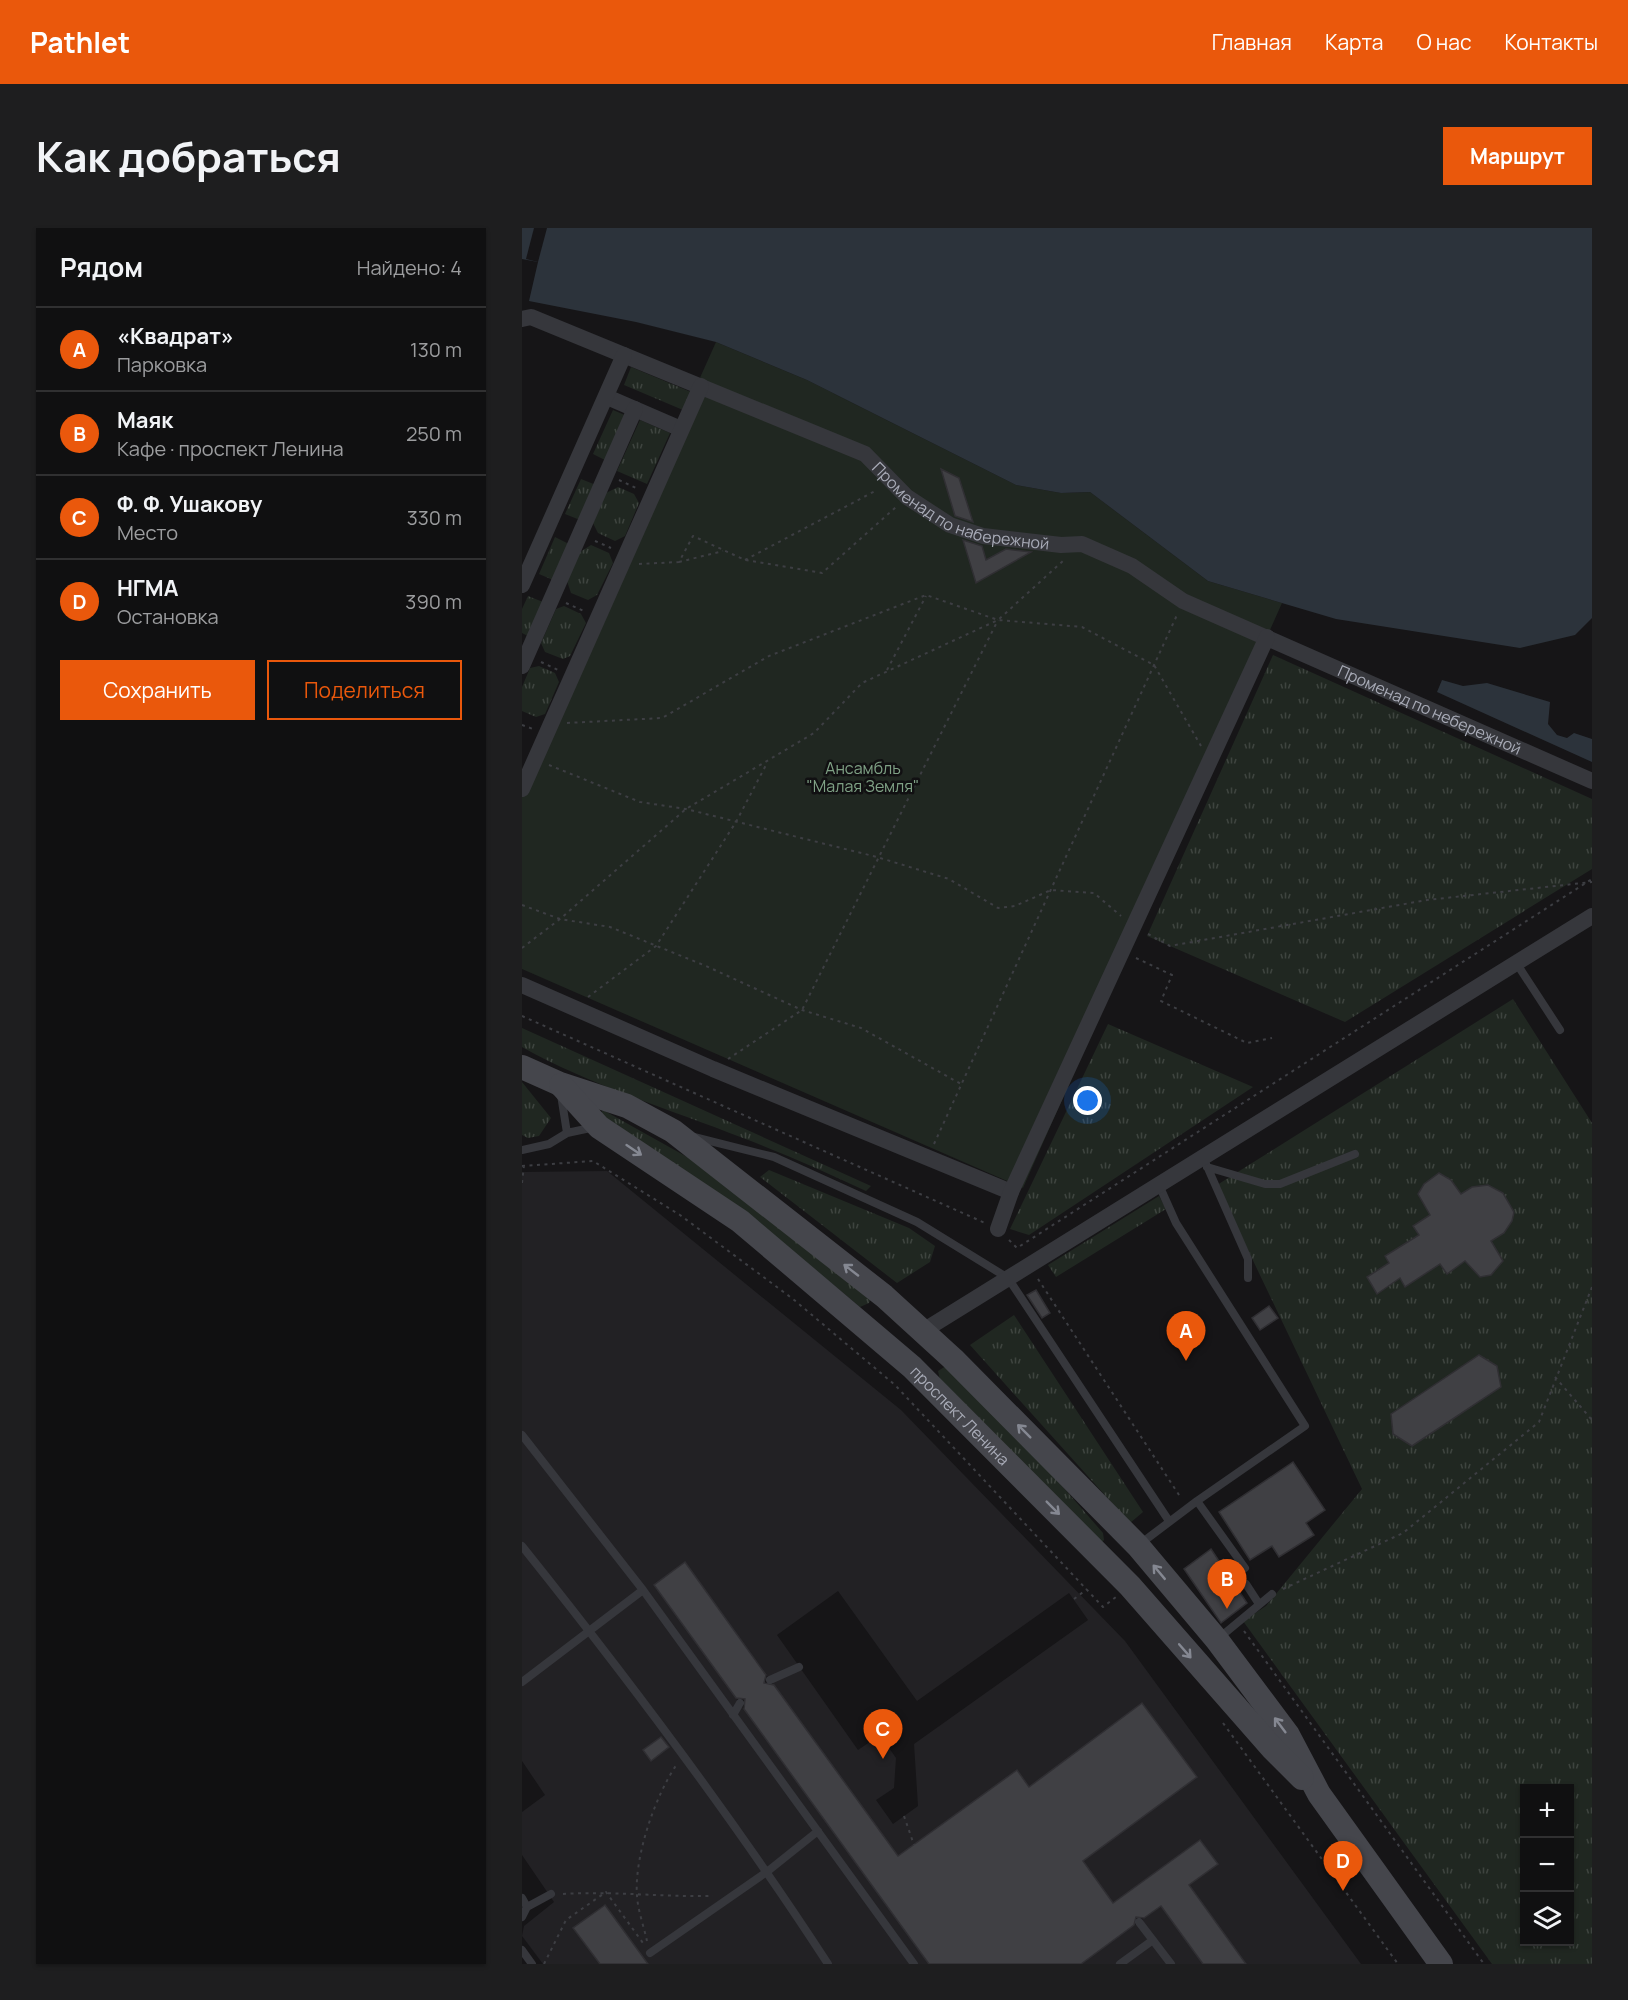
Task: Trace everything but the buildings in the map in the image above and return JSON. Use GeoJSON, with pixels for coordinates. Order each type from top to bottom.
{"type":"FeatureCollection","features":[{"type":"Feature","properties":{"kind":"street","name":"Променад по набережной"},"geometry":{"type":"LineString","coordinates":[[522,319],[531,317],[865,454],[907,497],[950,525],[983,536],[1061,545],[1082,544],[1132,566],[1184,602],[1267,637]]}},
{"type":"Feature","properties":{"kind":"street"},"geometry":{"type":"LineString","coordinates":[[522,585],[624,355]]}},
{"type":"Feature","properties":{"kind":"street"},"geometry":{"type":"LineString","coordinates":[[522,789],[701,386]]}},
{"type":"Feature","properties":{"kind":"street"},"geometry":{"type":"LineString","coordinates":[[607,397],[681,429]]}},
{"type":"Feature","properties":{"kind":"street"},"geometry":{"type":"LineString","coordinates":[[524,661],[635,410]]}},
{"type":"Feature","properties":{"kind":"street"},"geometry":{"type":"LineString","coordinates":[[998,1229],[1011,1192],[1267,637]]}},
{"type":"Feature","properties":{"kind":"street","name":"Променад по небережной"},"geometry":{"type":"LineString","coordinates":[[1267,637],[1592,781]]}},
{"type":"Feature","properties":{"kind":"street"},"geometry":{"type":"LineString","coordinates":[[878,1337],[901,1338],[923,1331],[1159,1185],[1205,1163],[1592,916]]}},
{"type":"Feature","properties":{"kind":"street"},"geometry":{"type":"LineString","coordinates":[[522,985],[713,1069],[1011,1192]]}},
{"type":"Feature","properties":{"kind":"street","name":"проспект Ленина"},"geometry":{"type":"LineString","coordinates":[[522,1067],[560,1084],[627,1106],[673,1131],[884,1296],[953,1359],[1138,1546],[1217,1640],[1288,1735],[1319,1794],[1441,1964]]}},
{"type":"Feature","properties":{"kind":"street","name":"проспект Ленина"},"geometry":{"type":"LineString","coordinates":[[560,1084],[599,1126],[740,1221],[931,1384],[1130,1586],[1272,1749],[1319,1794]]}},
{"type":"Feature","properties":{"kind":"street"},"geometry":{"type":"LineString","coordinates":[[859,1322],[869,1321],[878,1315],[883,1306],[884,1296]]}},
{"type":"Feature","properties":{"kind":"street"},"geometry":{"type":"LineString","coordinates":[[912,1367],[911,1347],[923,1331]]}},
{"type":"Feature","properties":{"kind":"street"},"geometry":{"type":"LineString","coordinates":[[931,1384],[936,1367],[953,1359]]}},
{"type":"Feature","properties":{"kind":"lane"},"geometry":{"type":"LineString","coordinates":[[1517,964],[1560,1030]]}},
{"type":"Feature","properties":{"kind":"lane"},"geometry":{"type":"LineString","coordinates":[[560,1084],[567,1133]]}},
{"type":"Feature","properties":{"kind":"lane"},"geometry":{"type":"LineString","coordinates":[[522,1150],[549,1144],[567,1133],[599,1126]]}},
{"type":"Feature","properties":{"kind":"lane","name":"проспект Ленина"},"geometry":{"type":"LineString","coordinates":[[673,1131],[774,1157],[917,1222],[1008,1278]]}},
{"type":"Feature","properties":{"kind":"lane"},"geometry":{"type":"LineString","coordinates":[[1205,1163],[1265,1184],[1280,1184],[1355,1154]]}},
{"type":"Feature","properties":{"kind":"lane"},"geometry":{"type":"LineString","coordinates":[[1205,1163],[1248,1259],[1248,1278]]}},
{"type":"Feature","properties":{"kind":"lane"},"geometry":{"type":"LineString","coordinates":[[1138,1546],[1169,1521],[1305,1426],[1176,1223],[1159,1185]]}},
{"type":"Feature","properties":{"kind":"lane"},"geometry":{"type":"LineString","coordinates":[[1008,1278],[1169,1521]]}},
{"type":"Feature","properties":{"kind":"lane"},"geometry":{"type":"LineString","coordinates":[[522,1435],[642,1590],[914,1964]]}},
{"type":"Feature","properties":{"kind":"lane"},"geometry":{"type":"LineString","coordinates":[[1197,1501],[1245,1568]]}},
{"type":"Feature","properties":{"kind":"lane"},"geometry":{"type":"LineString","coordinates":[[522,1546],[589,1630],[768,1871],[828,1964]]}},
{"type":"Feature","properties":{"kind":"lane"},"geometry":{"type":"LineString","coordinates":[[1243,1584],[1259,1604]]}},
{"type":"Feature","properties":{"kind":"lane"},"geometry":{"type":"LineString","coordinates":[[522,1682],[642,1590]]}},
{"type":"Feature","properties":{"kind":"lane"},"geometry":{"type":"LineString","coordinates":[[1217,1640],[1272,1593]]}},
{"type":"Feature","properties":{"kind":"lane"},"geometry":{"type":"LineString","coordinates":[[770,1680],[800,1667]]}},
{"type":"Feature","properties":{"kind":"lane"},"geometry":{"type":"LineString","coordinates":[[733,1715],[740,1703]]}},
{"type":"Feature","properties":{"kind":"lane"},"geometry":{"type":"LineString","coordinates":[[650,1953],[768,1871],[818,1832]]}},
{"type":"Feature","properties":{"kind":"lane"},"geometry":{"type":"LineString","coordinates":[[522,1917],[527,1907],[551,1894]]}},
{"type":"Feature","properties":{"kind":"lane"},"geometry":{"type":"LineString","coordinates":[[522,1898],[527,1907]]}},
{"type":"Feature","properties":{"kind":"lane"},"geometry":{"type":"LineString","coordinates":[[1139,1922],[1171,1964]]}},
{"type":"Feature","properties":{"kind":"lane"},"geometry":{"type":"LineString","coordinates":[[1120,1964],[1153,1940]]}},
{"type":"Feature","properties":{"kind":"lane"},"geometry":{"type":"LineString","coordinates":[[522,1950],[532,1964]]}},
{"type":"Feature","properties":{"kind":"path"},"geometry":{"type":"LineString","coordinates":[[745,560],[892,482]]}},
{"type":"Feature","properties":{"kind":"path"},"geometry":{"type":"LineString","coordinates":[[679,562],[693,536],[745,560],[822,573],[907,497]]}},
{"type":"Feature","properties":{"kind":"path"},"geometry":{"type":"LineString","coordinates":[[522,948],[560,919],[686,809],[814,733],[862,683],[998,620],[1082,544]]}},
{"type":"Feature","properties":{"kind":"path"},"geometry":{"type":"LineString","coordinates":[[621,565],[679,562],[724,551]]}},
{"type":"Feature","properties":{"kind":"path"},"geometry":{"type":"LineString","coordinates":[[887,670],[926,595]]}},
{"type":"Feature","properties":{"kind":"path"},"geometry":{"type":"LineString","coordinates":[[551,724],[662,718],[769,656],[926,595],[998,620],[1082,627],[1154,665],[1210,762]]}},
{"type":"Feature","properties":{"kind":"path"},"geometry":{"type":"LineString","coordinates":[[928,1156],[1184,602]]}},
{"type":"Feature","properties":{"kind":"path"},"geometry":{"type":"LineString","coordinates":[[713,1069],[802,1010],[998,620]]}},
{"type":"Feature","properties":{"kind":"path"},"geometry":{"type":"LineString","coordinates":[[524,661],[572,676]]}},
{"type":"Feature","properties":{"kind":"path"},"geometry":{"type":"LineString","coordinates":[[535,759],[640,802],[686,809],[878,857],[949,879],[998,908],[1015,906],[1051,890],[1094,893],[1134,927],[1170,946],[1427,900],[1592,881]]}},
{"type":"Feature","properties":{"kind":"path"},"geometry":{"type":"LineString","coordinates":[[573,1007],[656,946],[736,822],[766,763]]}},
{"type":"Feature","properties":{"kind":"path"},"geometry":{"type":"LineString","coordinates":[[522,905],[560,919],[610,927],[802,1010],[861,1028],[962,1084]]}},
{"type":"Feature","properties":{"kind":"path"},"geometry":{"type":"LineString","coordinates":[[1138,959],[1172,975],[1161,1001],[1247,1043],[1272,1038]]}},
{"type":"Feature","properties":{"kind":"path"},"geometry":{"type":"LineString","coordinates":[[522,1150],[522,1183]]}},
{"type":"Feature","properties":{"kind":"path"},"geometry":{"type":"LineString","coordinates":[[523,1166],[593,1161],[680,1215],[783,1292],[895,1385],[1103,1607],[1121,1592]]}},
{"type":"Feature","properties":{"kind":"path"},"geometry":{"type":"LineString","coordinates":[[1017,1248],[1188,1508]]}},
{"type":"Feature","properties":{"kind":"path"},"geometry":{"type":"LineString","coordinates":[[1272,1593],[1403,1533],[1539,1422],[1592,1287]]}},
{"type":"Feature","properties":{"kind":"path"},"geometry":{"type":"LineString","coordinates":[[1556,1377],[1592,1420]]}},
{"type":"Feature","properties":{"kind":"path"},"geometry":{"type":"LineString","coordinates":[[1221,1556],[1243,1584]]}},
{"type":"Feature","properties":{"kind":"path"},"geometry":{"type":"LineString","coordinates":[[1074,1599],[1087,1589]]}},
{"type":"Feature","properties":{"kind":"path"},"geometry":{"type":"LineString","coordinates":[[1238,1623],[1484,1964]]}},
{"type":"Feature","properties":{"kind":"path"},"geometry":{"type":"LineString","coordinates":[[1217,1714],[1398,1964]]}},
{"type":"Feature","properties":{"kind":"path"},"geometry":{"type":"LineString","coordinates":[[650,1953],[637,1896],[641,1853],[656,1803],[668,1776],[685,1758]]}},
{"type":"Feature","properties":{"kind":"path"},"geometry":{"type":"LineString","coordinates":[[904,1816],[914,1845]]}},
{"type":"Feature","properties":{"kind":"path"},"geometry":{"type":"LineString","coordinates":[[606,1892],[650,1953]]}},
{"type":"Feature","properties":{"kind":"path"},"geometry":{"type":"LineString","coordinates":[[543,1964],[566,1920],[606,1892]]}},
{"type":"Feature","properties":{"kind":"path"},"geometry":{"type":"LineString","coordinates":[[551,1894],[606,1892],[637,1896],[723,1896],[726,1899]]}},
{"type":"Feature","properties":{"kind":"shaded area"},"geometry":{"type":"Polygon","coordinates":[[[522,228],[1592,228],[1592,618],[1575,635],[1520,648],[1336,619],[1208,581],[1090,492],[1061,493],[1016,485],[807,380],[716,342],[636,322],[529,301],[538,262],[522,259],[522,228]]]}},
{"type":"Feature","properties":{"kind":"shaded area"},"geometry":{"type":"Polygon","coordinates":[[[1442,680],[1463,686],[1487,683],[1550,702],[1548,724],[1557,735],[1567,738],[1574,733],[1592,739],[1592,762],[1437,692],[1442,680]]]}},
{"type":"Feature","properties":{"kind":"shaded area"},"geometry":{"type":"Polygon","coordinates":[[[607,1171],[901,1410],[1125,1641],[1361,1964],[1246,1964],[1189,1885],[1217,1864],[1200,1840],[1113,1903],[1017,1770],[898,1856],[685,1563],[654,1585],[929,1964],[648,1964],[604,1905],[573,1928],[600,1964],[543,1964],[522,1936],[524,1926],[554,1902],[522,1855],[522,1812],[545,1795],[522,1761],[522,1172],[607,1171]],[[838,1591],[777,1635],[858,1750],[880,1735],[896,1758],[894,1788],[876,1800],[893,1824],[918,1806],[914,1744],[1088,1620],[1069,1593],[917,1701],[838,1591]]]}},
{"type":"Feature","properties":{"kind":"shaded area"},"geometry":{"type":"Polygon","coordinates":[[[1161,1906],[1203,1964],[1081,1964],[1161,1906]]]}},
{"type":"Feature","properties":{"kind":"green space","name":"Ансамбль \"Малая Земля\""},"geometry":{"type":"Polygon","coordinates":[[[716,342],[807,380],[1016,485],[1061,493],[1090,492],[1208,581],[1282,603],[1023,1188],[522,969],[522,775],[716,342]]]}},
{"type":"Feature","properties":{"kind":"green space"},"geometry":{"type":"Polygon","coordinates":[[[631,367],[691,392],[683,410],[624,385],[631,367]]]}},
{"type":"Feature","properties":{"kind":"green space"},"geometry":{"type":"Polygon","coordinates":[[[613,410],[627,416],[607,461],[593,454],[613,410]]]}},
{"type":"Feature","properties":{"kind":"green space"},"geometry":{"type":"Polygon","coordinates":[[[640,420],[670,433],[647,484],[617,471],[640,420]]]}},
{"type":"Feature","properties":{"kind":"green space"},"geometry":{"type":"Polygon","coordinates":[[[581,479],[596,485],[580,520],[565,514],[581,479]]]}},
{"type":"Feature","properties":{"kind":"green space"},"geometry":{"type":"Polygon","coordinates":[[[618,487],[634,494],[639,503],[625,536],[615,541],[598,533],[593,523],[606,493],[618,487]]]}},
{"type":"Feature","properties":{"kind":"green space"},"geometry":{"type":"Polygon","coordinates":[[[555,537],[569,544],[553,580],[539,574],[555,537]]]}},
{"type":"Feature","properties":{"kind":"green space"},"geometry":{"type":"Polygon","coordinates":[[[591,545],[609,553],[613,563],[597,595],[588,600],[571,593],[567,581],[580,552],[591,545]]]}},
{"type":"Feature","properties":{"kind":"green space"},"geometry":{"type":"Polygon","coordinates":[[[528,596],[543,602],[528,636],[522,633],[522,609],[528,596]]]}},
{"type":"Feature","properties":{"kind":"green space"},"geometry":{"type":"Polygon","coordinates":[[[564,606],[581,614],[586,623],[570,656],[563,659],[545,652],[541,643],[556,609],[564,606]]]}},
{"type":"Feature","properties":{"kind":"green space"},"geometry":{"type":"Polygon","coordinates":[[[1273,655],[1592,799],[1592,869],[1345,1022],[1147,936],[1273,655]]]}},
{"type":"Feature","properties":{"kind":"green space"},"geometry":{"type":"Polygon","coordinates":[[[539,666],[555,673],[559,682],[545,714],[536,717],[522,711],[522,687],[530,668],[539,666]]]}},
{"type":"Feature","properties":{"kind":"green space"},"geometry":{"type":"Polygon","coordinates":[[[1513,999],[1592,1123],[1592,1964],[1492,1964],[1243,1621],[1266,1606],[1362,1489],[1217,1185],[1513,999]]]}},
{"type":"Feature","properties":{"kind":"green space"},"geometry":{"type":"Polygon","coordinates":[[[1108,1024],[1253,1087],[1029,1235],[1010,1229],[1108,1024]]]}},
{"type":"Feature","properties":{"kind":"green space"},"geometry":{"type":"Polygon","coordinates":[[[522,1028],[871,1186],[866,1191],[774,1150],[576,1074],[522,1047],[522,1028]]]}},
{"type":"Feature","properties":{"kind":"green space"},"geometry":{"type":"Polygon","coordinates":[[[522,1082],[551,1118],[539,1136],[528,1138],[522,1135],[522,1082]]]}},
{"type":"Feature","properties":{"kind":"green space"},"geometry":{"type":"Polygon","coordinates":[[[603,1110],[705,1167],[873,1294],[869,1303],[860,1307],[733,1208],[598,1118],[603,1110]]]}},
{"type":"Feature","properties":{"kind":"green space"},"geometry":{"type":"Polygon","coordinates":[[[769,1170],[909,1228],[935,1246],[930,1262],[897,1283],[760,1177],[769,1170]]]}},
{"type":"Feature","properties":{"kind":"green space"},"geometry":{"type":"Polygon","coordinates":[[[1159,1196],[1166,1209],[1056,1277],[1048,1265],[1159,1196]]]}},
{"type":"Feature","properties":{"kind":"green space"},"geometry":{"type":"Polygon","coordinates":[[[1014,1315],[1143,1512],[1130,1523],[970,1345],[1014,1315]]]}},
{"type":"Feature","properties":{"kind":"green space"},"geometry":{"type":"Polygon","coordinates":[[[949,1364],[1016,1433],[1103,1533],[1104,1540],[1097,1547],[940,1380],[938,1371],[949,1364]]]}},
{"type":"Feature","properties":{"kind":"pier"},"geometry":{"type":"Polygon","coordinates":[[[534,228],[547,228],[538,262],[526,259],[534,228]]]}},
{"type":"Feature","properties":{"kind":"place","name":"«Квадрат»"},"geometry":{"type":"Point","coordinates":[1186,1361]}},
{"type":"Feature","properties":{"kind":"place","name":"Маяк"},"geometry":{"type":"Point","coordinates":[1227,1609]}},
{"type":"Feature","properties":{"kind":"place","name":"Ф. Ф. Ушакову"},"geometry":{"type":"Point","coordinates":[883,1759]}},
{"type":"Feature","properties":{"kind":"place","name":"НГМА"},"geometry":{"type":"Point","coordinates":[1343,1891]}}]}
